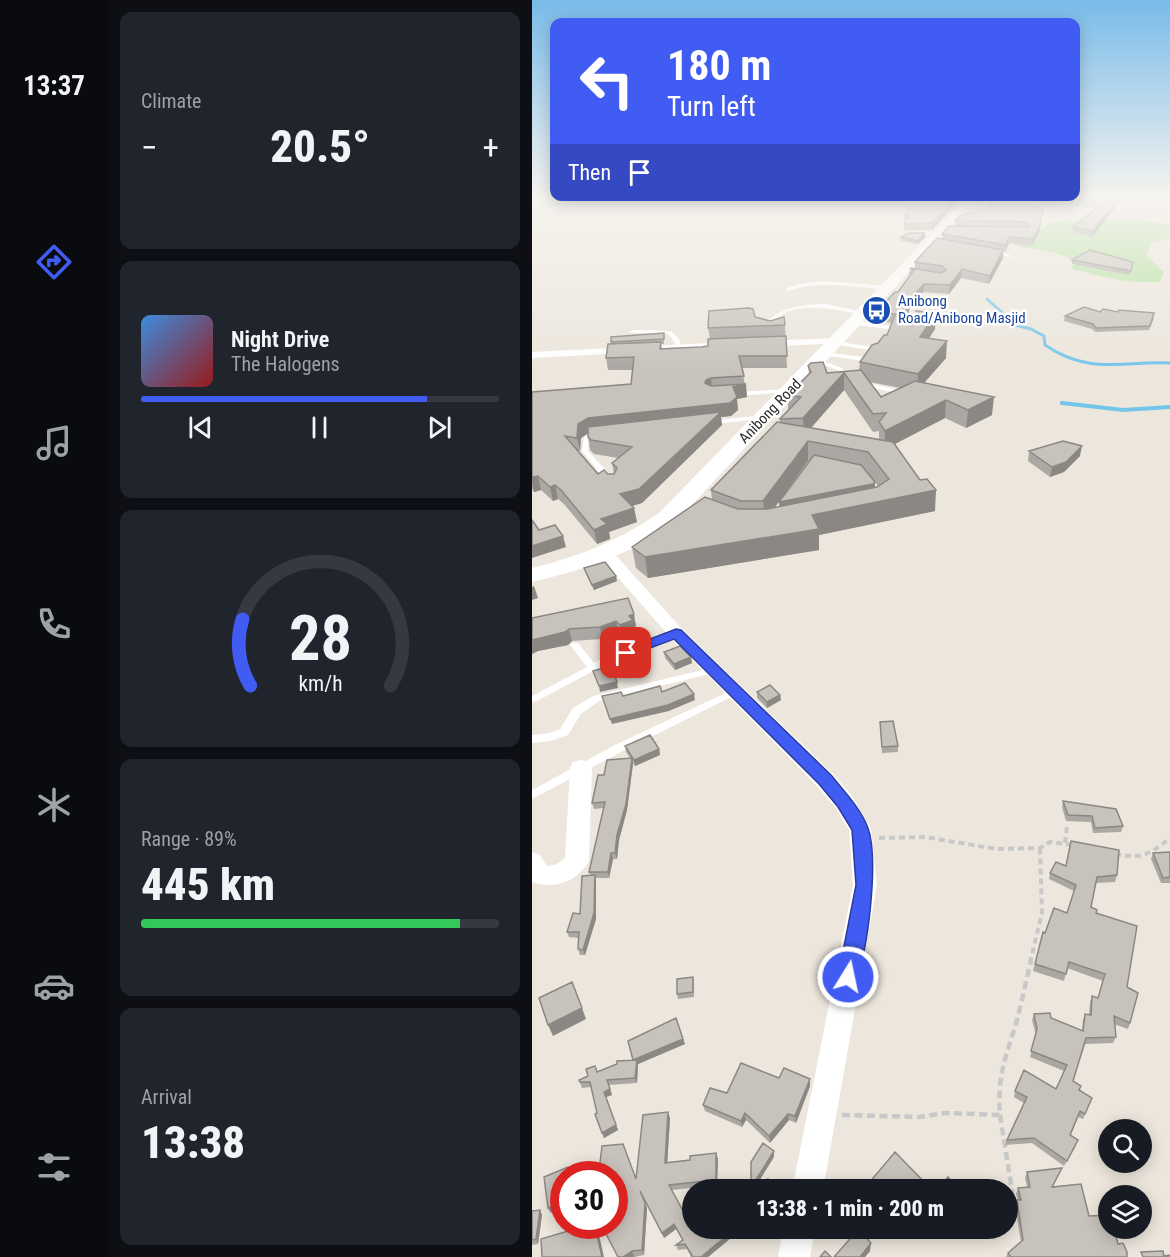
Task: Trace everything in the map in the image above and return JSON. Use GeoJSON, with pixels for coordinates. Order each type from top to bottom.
{"type":"FeatureCollection","features":[{"type":"Feature","properties":{"kind":"main road","name":"Anibong Road"},"geometry":{"type":"LineString","coordinates":[[532,575],[564,568],[605,553],[650,531],[687,505],[764,417],[888,288],[908,273],[927,254]]}},
{"type":"Feature","properties":{"kind":"street"},"geometry":{"type":"LineString","coordinates":[[532,355],[679,347],[828,350]]}},
{"type":"Feature","properties":{"kind":"street"},"geometry":{"type":"LineString","coordinates":[[605,553],[676,633],[831,787],[844,802],[860,829],[865,885],[809,1179]]}},
{"type":"Feature","properties":{"kind":"street"},"geometry":{"type":"LineString","coordinates":[[532,862],[540,875],[546,876],[571,868],[577,861],[582,768]]}},
{"type":"Feature","properties":{"kind":"street"},"geometry":{"type":"LineString","coordinates":[[793,1257],[797,1239]]}},
{"type":"Feature","properties":{"kind":"lane"},"geometry":{"type":"LineString","coordinates":[[998,254],[1011,256]]}},
{"type":"Feature","properties":{"kind":"lane"},"geometry":{"type":"LineString","coordinates":[[788,289],[797,285],[825,282],[888,288]]}},
{"type":"Feature","properties":{"kind":"lane"},"geometry":{"type":"LineString","coordinates":[[842,293],[852,286]]}},
{"type":"Feature","properties":{"kind":"lane"},"geometry":{"type":"LineString","coordinates":[[774,327],[769,322],[771,318],[781,313],[828,306],[859,318],[913,330]]}},
{"type":"Feature","properties":{"kind":"lane"},"geometry":{"type":"LineString","coordinates":[[633,332],[669,333],[676,339],[679,347]]}},
{"type":"Feature","properties":{"kind":"lane"},"geometry":{"type":"LineString","coordinates":[[828,350],[879,350],[874,358],[864,359],[828,350]]}},
{"type":"Feature","properties":{"kind":"lane"},"geometry":{"type":"LineString","coordinates":[[828,350],[848,381],[915,396]]}},
{"type":"Feature","properties":{"kind":"lane"},"geometry":{"type":"LineString","coordinates":[[723,395],[789,391]]}},
{"type":"Feature","properties":{"kind":"lane"},"geometry":{"type":"LineString","coordinates":[[702,424],[764,417]]}},
{"type":"Feature","properties":{"kind":"lane"},"geometry":{"type":"LineString","coordinates":[[602,434],[586,438],[585,451],[614,484]]}},
{"type":"Feature","properties":{"kind":"lane"},"geometry":{"type":"LineString","coordinates":[[534,699],[592,667],[676,633]]}},
{"type":"Feature","properties":{"kind":"lane"},"geometry":{"type":"LineString","coordinates":[[575,645],[592,667]]}},
{"type":"Feature","properties":{"kind":"lane"},"geometry":{"type":"LineString","coordinates":[[532,739],[551,737],[564,732],[577,711],[596,698],[715,670]]}},
{"type":"Feature","properties":{"kind":"lane"},"geometry":{"type":"LineString","coordinates":[[532,795],[736,691]]}},
{"type":"Feature","properties":{"kind":"path"},"geometry":{"type":"LineString","coordinates":[[1065,843],[1067,826]]}},
{"type":"Feature","properties":{"kind":"path"},"geometry":{"type":"LineString","coordinates":[[862,839],[925,837],[997,849],[1040,848],[1050,842],[1075,846]]}},
{"type":"Feature","properties":{"kind":"path"},"geometry":{"type":"LineString","coordinates":[[1107,853],[1139,859],[1153,852],[1170,838]]}},
{"type":"Feature","properties":{"kind":"path"},"geometry":{"type":"LineString","coordinates":[[1010,1179],[998,1089],[1002,1065],[1017,1020],[1042,913],[1040,848]]}},
{"type":"Feature","properties":{"kind":"path"},"geometry":{"type":"LineString","coordinates":[[822,1115],[919,1117],[945,1113],[1000,1115]]}},
{"type":"Feature","properties":{"kind":"green space"},"geometry":{"type":"Polygon","coordinates":[[[1054,254],[1148,254],[1147,256],[1164,272],[1160,282],[1126,281],[1072,269],[1074,261],[1054,254]]]}},
{"type":"Feature","properties":{"kind":"building"},"geometry":{"type":"Polygon","coordinates":[[[923,254],[1001,254],[990,276],[962,269],[950,285],[924,284],[904,306],[909,307],[902,315],[876,312],[895,292],[898,292],[914,270],[910,268],[941,273],[946,270],[942,266],[915,262],[923,254]]]}},
{"type":"Feature","properties":{"kind":"building"},"geometry":{"type":"Polygon","coordinates":[[[1083,254],[1103,254],[1133,262],[1131,271],[1072,260],[1083,254]]]}},
{"type":"Feature","properties":{"kind":"building"},"geometry":{"type":"Polygon","coordinates":[[[1084,307],[1100,312],[1103,309],[1118,312],[1119,310],[1154,313],[1150,326],[1096,328],[1093,324],[1065,316],[1084,307]]]}},
{"type":"Feature","properties":{"kind":"building"},"geometry":{"type":"Polygon","coordinates":[[[753,309],[755,317],[770,321],[784,317],[785,325],[708,328],[709,311],[753,309]]]}},
{"type":"Feature","properties":{"kind":"building"},"geometry":{"type":"Polygon","coordinates":[[[916,311],[936,313],[920,337],[947,341],[918,374],[860,362],[872,345],[887,335],[895,315],[913,318],[919,314],[916,311]]]}},
{"type":"Feature","properties":{"kind":"building"},"geometry":{"type":"Polygon","coordinates":[[[664,333],[664,339],[611,342],[611,337],[664,333]]]}},
{"type":"Feature","properties":{"kind":"building"},"geometry":{"type":"Polygon","coordinates":[[[786,336],[787,356],[739,356],[744,376],[706,380],[705,383],[711,386],[746,384],[733,387],[737,397],[730,403],[588,418],[578,424],[577,438],[565,436],[598,474],[604,470],[608,474],[614,474],[617,468],[612,463],[632,447],[591,440],[588,437],[588,427],[721,412],[639,489],[620,494],[634,508],[601,519],[607,524],[594,530],[561,490],[555,485],[550,487],[538,476],[532,477],[532,392],[631,384],[634,357],[606,358],[608,344],[661,342],[660,349],[708,346],[708,339],[786,336]]]}},
{"type":"Feature","properties":{"kind":"building"},"geometry":{"type":"Polygon","coordinates":[[[823,362],[827,373],[861,370],[881,397],[915,381],[994,397],[968,410],[946,400],[885,431],[879,422],[886,413],[873,414],[844,373],[803,418],[780,419],[801,397],[788,395],[811,372],[808,366],[811,363],[823,362]]]}},
{"type":"Feature","properties":{"kind":"building"},"geometry":{"type":"Polygon","coordinates":[[[777,422],[893,442],[920,480],[927,479],[936,490],[812,515],[819,529],[645,557],[632,547],[705,497],[738,509],[767,509],[877,487],[889,479],[868,452],[808,441],[763,501],[741,501],[711,490],[777,422]]]}},
{"type":"Feature","properties":{"kind":"building"},"geometry":{"type":"Polygon","coordinates":[[[1063,441],[1082,446],[1066,462],[1052,467],[1029,451],[1063,441]]]}},
{"type":"Feature","properties":{"kind":"building"},"geometry":{"type":"Polygon","coordinates":[[[814,455],[861,465],[875,482],[779,502],[814,455]]]}},
{"type":"Feature","properties":{"kind":"building"},"geometry":{"type":"Polygon","coordinates":[[[532,520],[539,530],[555,525],[563,536],[532,546],[532,520]]]}},
{"type":"Feature","properties":{"kind":"building"},"geometry":{"type":"Polygon","coordinates":[[[605,562],[616,576],[592,585],[584,568],[605,562]]]}},
{"type":"Feature","properties":{"kind":"building"},"geometry":{"type":"Polygon","coordinates":[[[628,598],[634,614],[629,616],[633,620],[620,625],[616,621],[600,627],[569,629],[532,640],[532,618],[628,598]]]}},
{"type":"Feature","properties":{"kind":"building"},"geometry":{"type":"Polygon","coordinates":[[[680,646],[691,657],[674,664],[664,652],[680,646]]]}},
{"type":"Feature","properties":{"kind":"building"},"geometry":{"type":"Polygon","coordinates":[[[611,666],[617,682],[599,686],[593,671],[611,666]]]}},
{"type":"Feature","properties":{"kind":"building"},"geometry":{"type":"Polygon","coordinates":[[[685,683],[694,694],[668,705],[610,719],[602,696],[621,692],[623,696],[660,686],[662,692],[685,683]]]}},
{"type":"Feature","properties":{"kind":"building"},"geometry":{"type":"Polygon","coordinates":[[[770,685],[780,695],[767,702],[757,692],[770,685]]]}},
{"type":"Feature","properties":{"kind":"building"},"geometry":{"type":"Polygon","coordinates":[[[893,721],[898,746],[882,747],[880,722],[893,721]]]}},
{"type":"Feature","properties":{"kind":"building"},"geometry":{"type":"Polygon","coordinates":[[[650,735],[659,749],[634,760],[625,746],[650,735]]]}},
{"type":"Feature","properties":{"kind":"building"},"geometry":{"type":"Polygon","coordinates":[[[632,758],[626,804],[617,835],[615,853],[611,853],[608,872],[589,872],[605,802],[592,803],[598,775],[604,775],[607,760],[632,758]]]}},
{"type":"Feature","properties":{"kind":"building"},"geometry":{"type":"Polygon","coordinates":[[[1063,801],[1116,809],[1123,826],[1095,828],[1092,816],[1068,815],[1063,801]]]}},
{"type":"Feature","properties":{"kind":"building"},"geometry":{"type":"Polygon","coordinates":[[[1071,841],[1119,850],[1117,875],[1097,877],[1091,907],[1097,910],[1096,913],[1137,926],[1127,987],[1138,993],[1130,1023],[1114,1016],[1116,1037],[1086,1038],[1073,1081],[1081,1086],[1079,1090],[1092,1098],[1085,1114],[1080,1111],[1070,1135],[1078,1140],[1067,1161],[1034,1138],[1007,1140],[1027,1097],[1015,1091],[1024,1070],[1056,1089],[1067,1065],[1031,1051],[1037,1029],[1034,1014],[1050,1013],[1051,1018],[1083,1031],[1085,1014],[1091,1015],[1092,996],[1098,998],[1105,974],[1069,962],[1066,974],[1035,964],[1043,932],[1045,933],[1054,908],[1067,913],[1076,885],[1050,873],[1056,862],[1066,866],[1071,841]]]}},
{"type":"Feature","properties":{"kind":"building"},"geometry":{"type":"Polygon","coordinates":[[[1170,852],[1170,877],[1163,878],[1153,853],[1170,852]]]}},
{"type":"Feature","properties":{"kind":"building"},"geometry":{"type":"Polygon","coordinates":[[[595,875],[594,913],[583,950],[578,949],[579,932],[567,932],[573,913],[580,914],[582,876],[595,875]]]}},
{"type":"Feature","properties":{"kind":"building"},"geometry":{"type":"Polygon","coordinates":[[[693,977],[693,992],[677,994],[677,979],[693,977]]]}},
{"type":"Feature","properties":{"kind":"building"},"geometry":{"type":"Polygon","coordinates":[[[572,982],[582,1008],[548,1025],[539,998],[572,982]]]}},
{"type":"Feature","properties":{"kind":"building"},"geometry":{"type":"Polygon","coordinates":[[[676,1018],[683,1039],[633,1060],[628,1041],[676,1018]]]}},
{"type":"Feature","properties":{"kind":"building"},"geometry":{"type":"Polygon","coordinates":[[[637,1060],[635,1078],[607,1080],[610,1089],[604,1092],[616,1125],[602,1133],[595,1114],[597,1113],[590,1082],[579,1080],[588,1076],[586,1069],[595,1066],[597,1072],[617,1064],[617,1061],[637,1060]]]}},
{"type":"Feature","properties":{"kind":"building"},"geometry":{"type":"Polygon","coordinates":[[[741,1063],[779,1078],[784,1068],[810,1079],[795,1116],[788,1114],[769,1136],[745,1113],[741,1121],[703,1105],[710,1088],[727,1093],[741,1063]]]}},
{"type":"Feature","properties":{"kind":"building"},"geometry":{"type":"Polygon","coordinates":[[[668,1112],[665,1163],[690,1160],[690,1156],[716,1153],[716,1179],[682,1179],[682,1184],[669,1185],[682,1209],[682,1238],[674,1224],[662,1233],[640,1191],[645,1203],[642,1250],[632,1251],[623,1257],[618,1257],[609,1239],[628,1239],[628,1161],[600,1161],[602,1146],[623,1144],[636,1179],[643,1115],[668,1112]]]}},
{"type":"Feature","properties":{"kind":"building"},"geometry":{"type":"Polygon","coordinates":[[[763,1143],[774,1151],[756,1179],[751,1179],[751,1162],[763,1143]]]}},
{"type":"Feature","properties":{"kind":"building"},"geometry":{"type":"Polygon","coordinates":[[[895,1152],[921,1179],[872,1179],[895,1152]]]}},
{"type":"Feature","properties":{"kind":"building"},"geometry":{"type":"Polygon","coordinates":[[[1062,1168],[1052,1187],[1081,1184],[1089,1216],[1098,1216],[1098,1239],[1117,1239],[1118,1244],[1123,1243],[1127,1257],[1011,1257],[1008,1253],[1023,1240],[1018,1207],[1018,1200],[1021,1200],[1018,1188],[1030,1187],[1027,1172],[1062,1168]]]}},
{"type":"Feature","properties":{"kind":"building"},"geometry":{"type":"Polygon","coordinates":[[[550,1174],[550,1207],[548,1208],[544,1177],[550,1174]]]}},
{"type":"Feature","properties":{"kind":"building"},"geometry":{"type":"Polygon","coordinates":[[[540,1210],[536,1239],[532,1240],[532,1211],[540,1210]]]}},
{"type":"Feature","properties":{"kind":"building"},"geometry":{"type":"Polygon","coordinates":[[[550,1236],[550,1239],[598,1239],[602,1257],[542,1257],[541,1239],[550,1236]]]}},
{"type":"Feature","properties":{"kind":"building"},"geometry":{"type":"Polygon","coordinates":[[[723,1239],[701,1257],[693,1257],[685,1244],[676,1245],[683,1240],[723,1239]]]}},
{"type":"Feature","properties":{"kind":"building"},"geometry":{"type":"Polygon","coordinates":[[[850,1239],[867,1239],[871,1243],[860,1257],[834,1257],[850,1239]]]}},
{"type":"Feature","properties":{"kind":"building"},"geometry":{"type":"Polygon","coordinates":[[[825,1251],[831,1257],[820,1257],[825,1251]]]}},
{"type":"Feature","properties":{"kind":"building"},"geometry":{"type":"Polygon","coordinates":[[[1163,1251],[1164,1256],[1170,1255],[1170,1257],[1143,1257],[1141,1252],[1163,1251]]]}},
{"type":"Feature","properties":{"kind":"waterway"},"geometry":{"type":"LineString","coordinates":[[987,299],[1006,316],[1008,323],[1031,329],[1044,336],[1045,345],[1076,360],[1106,364],[1170,363]]}},
{"type":"Feature","properties":{"kind":"waterway"},"geometry":{"type":"LineString","coordinates":[[1062,403],[1123,410],[1170,407]]}},
{"type":"Feature","properties":{"kind":"place","name":"Anibong Road/Anibong Masjid"},"geometry":{"type":"Point","coordinates":[877,310]}},
{"type":"Feature","properties":{"kind":"route"},"geometry":{"type":"LineString","coordinates":[[626,653],[676,633],[825,780],[844,802],[860,829],[865,885],[848,977]]}}]}
